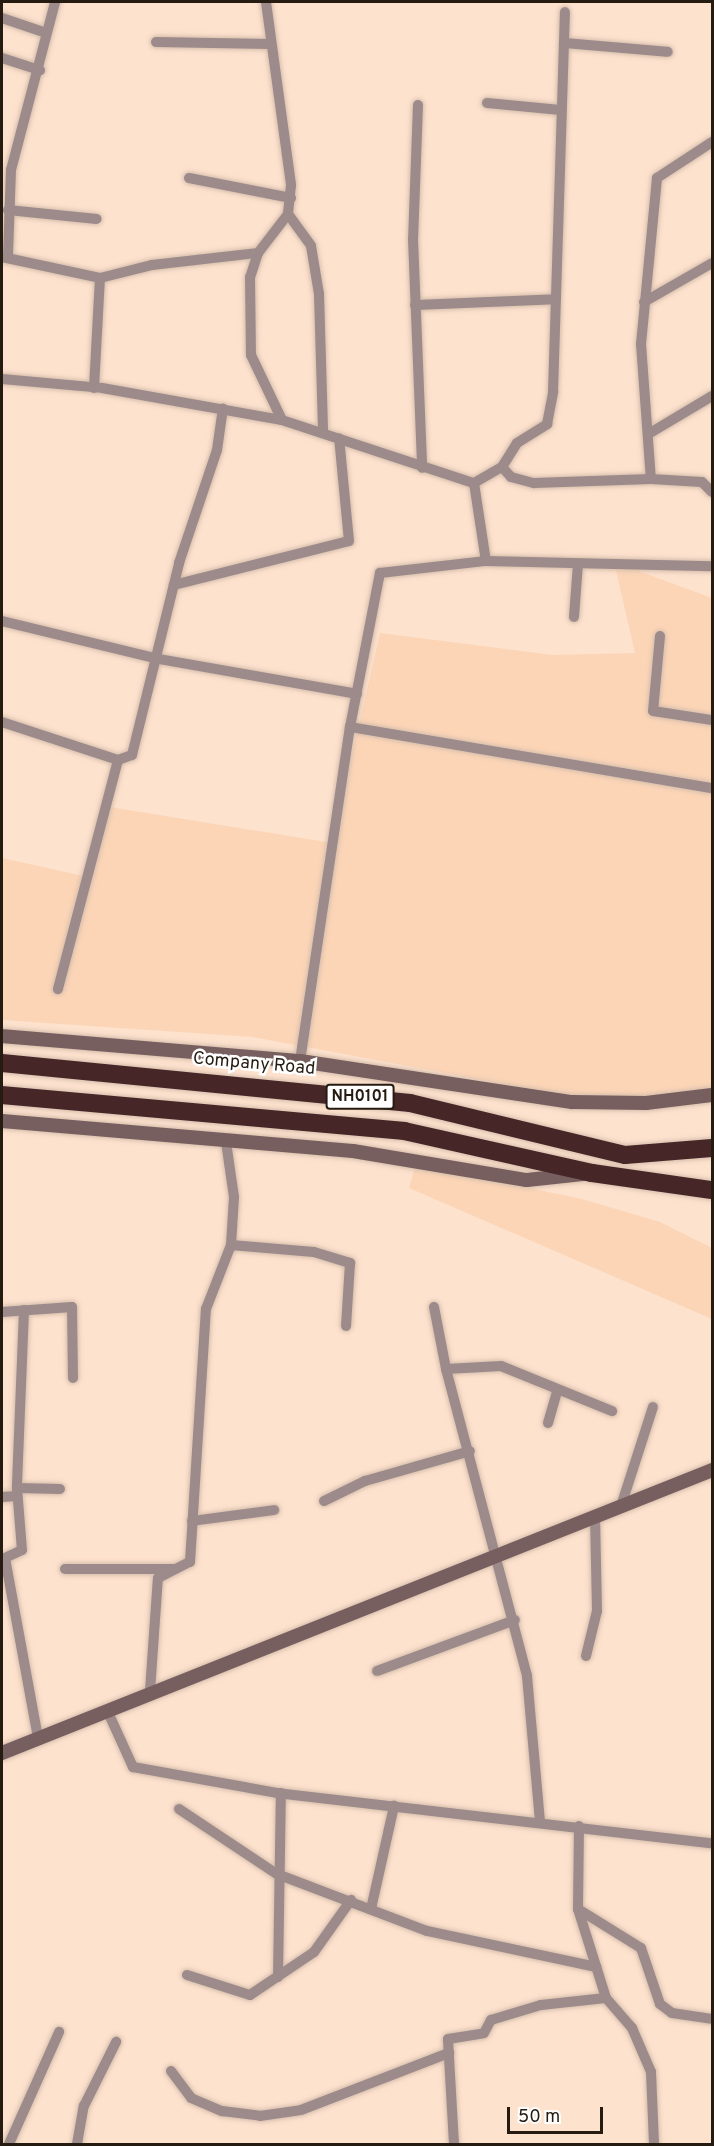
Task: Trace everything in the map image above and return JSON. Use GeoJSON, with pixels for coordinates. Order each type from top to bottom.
{"type":"FeatureCollection","features":[{"type":"Feature","properties":{"kind":"highway","name":"Company Road"},"geometry":{"type":"LineString","coordinates":[[2,1063],[410,1103],[625,1155],[712,1148]]}},
{"type":"Feature","properties":{"kind":"highway","name":"NH0101"},"geometry":{"type":"LineString","coordinates":[[2,1095],[404,1131],[592,1173],[712,1190]]}},
{"type":"Feature","properties":{"kind":"street"},"geometry":{"type":"LineString","coordinates":[[55,2],[46,33],[40,70],[11,170],[5,256],[41,268],[100,278],[152,265],[258,253]]}},
{"type":"Feature","properties":{"kind":"street"},"geometry":{"type":"LineString","coordinates":[[266,2],[291,198],[288,214],[258,253],[250,277],[251,355],[282,420]]}},
{"type":"Feature","properties":{"kind":"street"},"geometry":{"type":"LineString","coordinates":[[2,379],[94,388],[223,408],[282,420],[323,431],[423,468],[474,483],[502,467],[517,442],[547,424],[556,299],[565,12]]}},
{"type":"Feature","properties":{"kind":"street"},"geometry":{"type":"LineString","coordinates":[[2,18],[46,33]]}},
{"type":"Feature","properties":{"kind":"street"},"geometry":{"type":"LineString","coordinates":[[156,42],[270,44]]}},
{"type":"Feature","properties":{"kind":"street"},"geometry":{"type":"LineString","coordinates":[[564,43],[668,52]]}},
{"type":"Feature","properties":{"kind":"street"},"geometry":{"type":"LineString","coordinates":[[2,58],[40,70]]}},
{"type":"Feature","properties":{"kind":"street"},"geometry":{"type":"LineString","coordinates":[[487,103],[561,110]]}},
{"type":"Feature","properties":{"kind":"street"},"geometry":{"type":"LineString","coordinates":[[418,105],[415,304],[423,468]]}},
{"type":"Feature","properties":{"kind":"street"},"geometry":{"type":"LineString","coordinates":[[651,479],[650,433],[641,344],[657,178],[712,142]]}},
{"type":"Feature","properties":{"kind":"street"},"geometry":{"type":"LineString","coordinates":[[189,178],[291,198]]}},
{"type":"Feature","properties":{"kind":"street"},"geometry":{"type":"LineString","coordinates":[[8,210],[97,219]]}},
{"type":"Feature","properties":{"kind":"street"},"geometry":{"type":"LineString","coordinates":[[288,214],[311,246],[323,431]]}},
{"type":"Feature","properties":{"kind":"street"},"geometry":{"type":"LineString","coordinates":[[644,302],[712,263]]}},
{"type":"Feature","properties":{"kind":"street"},"geometry":{"type":"LineString","coordinates":[[94,388],[100,278]]}},
{"type":"Feature","properties":{"kind":"street"},"geometry":{"type":"LineString","coordinates":[[415,304],[556,299]]}},
{"type":"Feature","properties":{"kind":"street"},"geometry":{"type":"LineString","coordinates":[[650,433],[712,396]]}},
{"type":"Feature","properties":{"kind":"street"},"geometry":{"type":"LineString","coordinates":[[2,722],[118,760],[132,755],[159,659],[174,585],[217,450],[223,408]]}},
{"type":"Feature","properties":{"kind":"street"},"geometry":{"type":"LineString","coordinates":[[174,585],[349,540],[339,438]]}},
{"type":"Feature","properties":{"kind":"street"},"geometry":{"type":"LineString","coordinates":[[502,467],[511,477],[534,483],[651,479],[702,482],[712,492]]}},
{"type":"Feature","properties":{"kind":"street"},"geometry":{"type":"LineString","coordinates":[[474,483],[486,561]]}},
{"type":"Feature","properties":{"kind":"street"},"geometry":{"type":"LineString","coordinates":[[300,1061],[350,727],[380,573],[486,561],[712,566]]}},
{"type":"Feature","properties":{"kind":"street"},"geometry":{"type":"LineString","coordinates":[[574,617],[578,564]]}},
{"type":"Feature","properties":{"kind":"street"},"geometry":{"type":"LineString","coordinates":[[2,621],[159,659],[357,694]]}},
{"type":"Feature","properties":{"kind":"street"},"geometry":{"type":"LineString","coordinates":[[660,636],[653,711],[712,720]]}},
{"type":"Feature","properties":{"kind":"street"},"geometry":{"type":"LineString","coordinates":[[350,727],[712,788]]}},
{"type":"Feature","properties":{"kind":"street"},"geometry":{"type":"LineString","coordinates":[[58,989],[118,760]]}},
{"type":"Feature","properties":{"kind":"street"},"geometry":{"type":"LineString","coordinates":[[2,1036],[300,1061],[572,1102],[646,1103],[712,1095]]}},
{"type":"Feature","properties":{"kind":"street"},"geometry":{"type":"LineString","coordinates":[[2,1121],[226,1142],[353,1151],[527,1180],[592,1173]]}},
{"type":"Feature","properties":{"kind":"street"},"geometry":{"type":"LineString","coordinates":[[150,1691],[158,1578],[190,1562],[206,1309],[231,1245],[234,1197],[226,1142]]}},
{"type":"Feature","properties":{"kind":"street"},"geometry":{"type":"LineString","coordinates":[[231,1245],[314,1252],[350,1263],[346,1326]]}},
{"type":"Feature","properties":{"kind":"street"},"geometry":{"type":"LineString","coordinates":[[2,1312],[72,1307],[73,1378]]}},
{"type":"Feature","properties":{"kind":"street"},"geometry":{"type":"LineString","coordinates":[[434,1307],[446,1369],[515,1620],[527,1676],[540,1822]]}},
{"type":"Feature","properties":{"kind":"street"},"geometry":{"type":"LineString","coordinates":[[24,1310],[17,1492],[22,1550],[5,1558],[38,1738]]}},
{"type":"Feature","properties":{"kind":"street"},"geometry":{"type":"LineString","coordinates":[[446,1369],[501,1366],[556,1391],[612,1411]]}},
{"type":"Feature","properties":{"kind":"street"},"geometry":{"type":"LineString","coordinates":[[548,1423],[556,1391]]}},
{"type":"Feature","properties":{"kind":"street"},"geometry":{"type":"LineString","coordinates":[[621,1506],[653,1407]]}},
{"type":"Feature","properties":{"kind":"street"},"geometry":{"type":"LineString","coordinates":[[324,1501],[365,1481],[470,1451]]}},
{"type":"Feature","properties":{"kind":"street"},"geometry":{"type":"LineString","coordinates":[[2,1753],[150,1691],[712,1470]]}},
{"type":"Feature","properties":{"kind":"street"},"geometry":{"type":"LineString","coordinates":[[2,1497],[17,1492],[60,1489]]}},
{"type":"Feature","properties":{"kind":"street"},"geometry":{"type":"LineString","coordinates":[[192,1521],[274,1510]]}},
{"type":"Feature","properties":{"kind":"street"},"geometry":{"type":"LineString","coordinates":[[586,1656],[597,1611],[595,1517]]}},
{"type":"Feature","properties":{"kind":"street"},"geometry":{"type":"LineString","coordinates":[[65,1569],[175,1569]]}},
{"type":"Feature","properties":{"kind":"street"},"geometry":{"type":"LineString","coordinates":[[377,1671],[515,1620]]}},
{"type":"Feature","properties":{"kind":"street"},"geometry":{"type":"LineString","coordinates":[[107,1710],[133,1767],[281,1793],[712,1843]]}},
{"type":"Feature","properties":{"kind":"street"},"geometry":{"type":"LineString","coordinates":[[278,1977],[277,1874],[281,1793]]}},
{"type":"Feature","properties":{"kind":"street"},"geometry":{"type":"LineString","coordinates":[[371,1909],[394,1806]]}},
{"type":"Feature","properties":{"kind":"street"},"geometry":{"type":"LineString","coordinates":[[179,1809],[277,1874],[351,1900],[427,1931],[596,1967]]}},
{"type":"Feature","properties":{"kind":"street"},"geometry":{"type":"LineString","coordinates":[[579,1826],[578,1909],[606,1998],[632,2028],[651,2072],[654,2145]]}},
{"type":"Feature","properties":{"kind":"street"},"geometry":{"type":"LineString","coordinates":[[187,1975],[244,1997],[314,1952],[351,1900]]}},
{"type":"Feature","properties":{"kind":"street"},"geometry":{"type":"LineString","coordinates":[[578,1909],[641,1948],[648,1982],[672,2013],[712,2019]]}},
{"type":"Feature","properties":{"kind":"street"},"geometry":{"type":"LineString","coordinates":[[453,2145],[448,2039],[484,2033],[490,2020],[541,2005],[606,1998]]}},
{"type":"Feature","properties":{"kind":"street"},"geometry":{"type":"LineString","coordinates":[[9,2145],[58,2032]]}},
{"type":"Feature","properties":{"kind":"street"},"geometry":{"type":"LineString","coordinates":[[77,2145],[84,2106],[116,2042]]}},
{"type":"Feature","properties":{"kind":"street"},"geometry":{"type":"LineString","coordinates":[[171,2071],[191,2098],[222,2111],[260,2116],[301,2110],[449,2054]]}},
{"type":"Feature","properties":{"kind":"shaded area"},"geometry":{"type":"Polygon","coordinates":[[[614,562],[712,598],[712,1086],[638,1109],[253,1037],[2,1020],[2,858],[83,876],[104,806],[332,843],[380,633],[553,655],[635,653],[614,562]]]}},
{"type":"Feature","properties":{"kind":"shaded area"},"geometry":{"type":"Polygon","coordinates":[[[416,1165],[582,1199],[660,1222],[712,1248],[712,1319],[409,1188],[416,1165]]]}}]}
